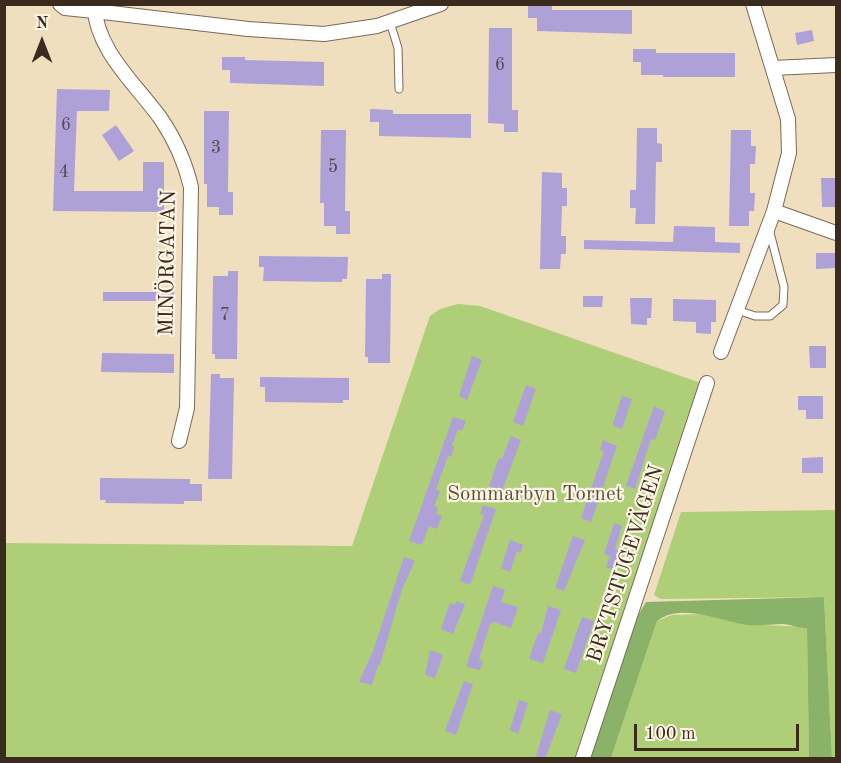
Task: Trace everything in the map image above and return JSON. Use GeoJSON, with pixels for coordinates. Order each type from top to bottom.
{"type":"FeatureCollection","features":[{"type":"Feature","properties":{"kind":"street"},"geometry":{"type":"LineString","coordinates":[[60,4],[65,8],[94,8],[305,34],[341,33],[390,22],[441,4]]}},
{"type":"Feature","properties":{"kind":"street"},"geometry":{"type":"LineString","coordinates":[[721,352],[774,211],[788,162],[790,138],[788,119],[753,4]]}},
{"type":"Feature","properties":{"kind":"street","name":"MINÖRGATAN"},"geometry":{"type":"LineString","coordinates":[[94,8],[107,49],[162,120],[181,152],[191,187],[187,408],[179,441]]}},
{"type":"Feature","properties":{"kind":"street"},"geometry":{"type":"LineString","coordinates":[[773,68],[837,65]]}},
{"type":"Feature","properties":{"kind":"street"},"geometry":{"type":"LineString","coordinates":[[774,211],[837,233]]}},
{"type":"Feature","properties":{"kind":"street","name":"BRYTSTUGEVÄGEN"},"geometry":{"type":"LineString","coordinates":[[583,759],[707,382]]}},
{"type":"Feature","properties":{"kind":"lane"},"geometry":{"type":"LineString","coordinates":[[390,22],[398,48],[399,89]]}},
{"type":"Feature","properties":{"kind":"lane"},"geometry":{"type":"LineString","coordinates":[[737,310],[755,316],[770,316],[777,313],[783,305],[784,286],[768,227]]}},
{"type":"Feature","properties":{"kind":"green space","name":"Sommarbyn Tornet"},"geometry":{"type":"Polygon","coordinates":[[[458,304],[480,306],[704,384],[575,758],[5,758],[5,543],[352,546],[430,316],[440,309],[458,304]]]}},
{"type":"Feature","properties":{"kind":"green space"},"geometry":{"type":"Polygon","coordinates":[[[836,510],[836,758],[832,758],[824,597],[661,599],[654,595],[681,512],[836,510]]]}},
{"type":"Feature","properties":{"kind":"green space"},"geometry":{"type":"Polygon","coordinates":[[[824,597],[832,758],[809,758],[807,628],[784,624],[747,625],[701,614],[678,613],[657,621],[611,758],[589,758],[637,617],[646,602],[824,597]]]}},
{"type":"Feature","properties":{"kind":"green space"},"geometry":{"type":"Polygon","coordinates":[[[709,614],[745,624],[807,627],[809,758],[611,758],[657,621],[672,615],[709,614]]]}},
{"type":"Feature","properties":{"kind":"building"},"geometry":{"type":"Polygon","coordinates":[[[528,5],[552,5],[552,10],[632,10],[632,34],[537,31],[537,18],[528,18],[528,5]]]}},
{"type":"Feature","properties":{"kind":"building"},"geometry":{"type":"Polygon","coordinates":[[[489,28],[512,28],[512,110],[518,110],[518,132],[504,132],[504,124],[488,123],[489,28]]]}},
{"type":"Feature","properties":{"kind":"building"},"geometry":{"type":"Polygon","coordinates":[[[812,30],[814,41],[797,45],[795,33],[812,30]]]}},
{"type":"Feature","properties":{"kind":"building"},"geometry":{"type":"Polygon","coordinates":[[[633,49],[656,49],[656,53],[735,53],[735,77],[641,75],[641,62],[633,62],[633,49]]]}},
{"type":"Feature","properties":{"kind":"building"},"geometry":{"type":"Polygon","coordinates":[[[222,57],[245,57],[245,60],[324,62],[324,86],[230,83],[230,70],[222,70],[222,57]]]}},
{"type":"Feature","properties":{"kind":"building"},"geometry":{"type":"Polygon","coordinates":[[[57,89],[110,90],[109,111],[77,111],[74,191],[143,191],[143,162],[164,162],[164,212],[53,211],[57,89]]]}},
{"type":"Feature","properties":{"kind":"building"},"geometry":{"type":"Polygon","coordinates":[[[370,109],[393,110],[393,114],[471,114],[471,138],[379,136],[379,122],[370,122],[370,109]]]}},
{"type":"Feature","properties":{"kind":"building"},"geometry":{"type":"Polygon","coordinates":[[[204,111],[229,111],[228,192],[233,192],[233,215],[219,215],[219,207],[207,207],[207,184],[204,184],[204,111]]]}},
{"type":"Feature","properties":{"kind":"building"},"geometry":{"type":"Polygon","coordinates":[[[116,125],[134,151],[119,161],[102,135],[116,125]]]}},
{"type":"Feature","properties":{"kind":"building"},"geometry":{"type":"Polygon","coordinates":[[[637,128],[657,128],[657,143],[662,144],[662,162],[656,162],[655,224],[635,224],[636,208],[630,208],[630,190],[636,190],[637,128]]]}},
{"type":"Feature","properties":{"kind":"building"},"geometry":{"type":"Polygon","coordinates":[[[321,130],[346,130],[345,211],[350,211],[350,234],[336,234],[336,226],[324,226],[324,203],[320,203],[321,130]]]}},
{"type":"Feature","properties":{"kind":"building"},"geometry":{"type":"Polygon","coordinates":[[[731,130],[751,130],[751,146],[756,146],[755,164],[750,164],[750,193],[755,193],[754,211],[749,211],[749,226],[729,226],[731,130]]]}},
{"type":"Feature","properties":{"kind":"building"},"geometry":{"type":"Polygon","coordinates":[[[542,172],[562,173],[562,188],[567,188],[567,206],[562,206],[561,236],[566,236],[566,254],[561,254],[560,269],[540,269],[542,172]]]}},
{"type":"Feature","properties":{"kind":"building"},"geometry":{"type":"Polygon","coordinates":[[[821,178],[837,178],[837,207],[822,207],[821,178]]]}},
{"type":"Feature","properties":{"kind":"building"},"geometry":{"type":"Polygon","coordinates":[[[674,226],[715,227],[715,242],[740,243],[740,253],[584,249],[584,240],[673,242],[674,226]]]}},
{"type":"Feature","properties":{"kind":"building"},"geometry":{"type":"Polygon","coordinates":[[[816,253],[837,253],[837,268],[816,269],[816,253]]]}},
{"type":"Feature","properties":{"kind":"building"},"geometry":{"type":"Polygon","coordinates":[[[259,256],[348,257],[347,279],[342,279],[342,282],[263,281],[264,267],[259,267],[259,256]]]}},
{"type":"Feature","properties":{"kind":"building"},"geometry":{"type":"Polygon","coordinates":[[[228,271],[238,271],[237,359],[215,359],[215,354],[212,354],[213,276],[228,276],[228,271]]]}},
{"type":"Feature","properties":{"kind":"building"},"geometry":{"type":"Polygon","coordinates":[[[382,274],[391,274],[390,363],[368,363],[368,357],[365,357],[366,279],[382,279],[382,274]]]}},
{"type":"Feature","properties":{"kind":"building"},"geometry":{"type":"Polygon","coordinates":[[[103,292],[174,292],[174,301],[103,301],[103,292]]]}},
{"type":"Feature","properties":{"kind":"building"},"geometry":{"type":"Polygon","coordinates":[[[583,296],[603,296],[602,307],[583,307],[583,296]]]}},
{"type":"Feature","properties":{"kind":"building"},"geometry":{"type":"Polygon","coordinates":[[[630,298],[652,298],[651,318],[647,318],[647,325],[631,324],[630,298]]]}},
{"type":"Feature","properties":{"kind":"building"},"geometry":{"type":"Polygon","coordinates":[[[673,299],[716,300],[716,322],[711,322],[711,334],[696,333],[696,322],[673,321],[673,299]]]}},
{"type":"Feature","properties":{"kind":"building"},"geometry":{"type":"Polygon","coordinates":[[[809,346],[826,346],[826,368],[810,368],[809,346]]]}},
{"type":"Feature","properties":{"kind":"building"},"geometry":{"type":"Polygon","coordinates":[[[102,353],[174,354],[174,373],[101,372],[102,353]]]}},
{"type":"Feature","properties":{"kind":"building"},"geometry":{"type":"Polygon","coordinates":[[[472,356],[482,360],[467,400],[459,396],[472,356]]]}},
{"type":"Feature","properties":{"kind":"building"},"geometry":{"type":"Polygon","coordinates":[[[211,374],[220,374],[220,378],[234,378],[232,479],[208,479],[211,374]]]}},
{"type":"Feature","properties":{"kind":"building"},"geometry":{"type":"Polygon","coordinates":[[[260,377],[349,378],[349,400],[343,400],[343,403],[265,402],[265,387],[260,387],[260,377]]]}},
{"type":"Feature","properties":{"kind":"building"},"geometry":{"type":"Polygon","coordinates":[[[526,385],[536,389],[523,426],[513,422],[526,385]]]}},
{"type":"Feature","properties":{"kind":"building"},"geometry":{"type":"Polygon","coordinates":[[[622,396],[632,399],[622,429],[614,426],[613,423],[622,396]]]}},
{"type":"Feature","properties":{"kind":"building"},"geometry":{"type":"Polygon","coordinates":[[[798,396],[823,396],[823,419],[806,419],[806,410],[798,410],[798,396]]]}},
{"type":"Feature","properties":{"kind":"building"},"geometry":{"type":"Polygon","coordinates":[[[654,406],[665,412],[655,440],[651,439],[635,489],[626,486],[654,406]]]}},
{"type":"Feature","properties":{"kind":"building"},"geometry":{"type":"Polygon","coordinates":[[[453,417],[466,421],[462,431],[458,429],[451,457],[448,456],[436,489],[440,491],[434,506],[438,507],[436,514],[442,516],[437,529],[429,526],[422,545],[409,541],[453,417]]]}},
{"type":"Feature","properties":{"kind":"building"},"geometry":{"type":"Polygon","coordinates":[[[511,436],[521,440],[502,491],[489,486],[499,458],[502,459],[511,436]]]}},
{"type":"Feature","properties":{"kind":"building"},"geometry":{"type":"Polygon","coordinates":[[[603,440],[617,446],[591,522],[581,518],[604,451],[600,450],[603,440]]]}},
{"type":"Feature","properties":{"kind":"building"},"geometry":{"type":"Polygon","coordinates":[[[823,457],[823,473],[802,473],[802,458],[823,457]]]}},
{"type":"Feature","properties":{"kind":"building"},"geometry":{"type":"Polygon","coordinates":[[[100,478],[190,479],[190,484],[202,484],[202,501],[184,501],[184,504],[105,503],[106,500],[100,500],[100,478]]]}},
{"type":"Feature","properties":{"kind":"building"},"geometry":{"type":"Polygon","coordinates":[[[483,505],[496,509],[470,585],[460,581],[484,515],[480,514],[483,505]]]}},
{"type":"Feature","properties":{"kind":"building"},"geometry":{"type":"Polygon","coordinates":[[[614,523],[622,526],[615,549],[622,551],[615,571],[606,567],[610,556],[604,554],[614,523]]]}},
{"type":"Feature","properties":{"kind":"building"},"geometry":{"type":"Polygon","coordinates":[[[573,536],[585,540],[564,591],[555,588],[573,536]]]}},
{"type":"Feature","properties":{"kind":"building"},"geometry":{"type":"Polygon","coordinates":[[[510,540],[523,545],[521,553],[517,551],[510,572],[501,568],[510,540]]]}},
{"type":"Feature","properties":{"kind":"building"},"geometry":{"type":"Polygon","coordinates":[[[404,557],[415,561],[402,589],[380,665],[378,665],[372,685],[359,682],[373,651],[404,557]]]}},
{"type":"Feature","properties":{"kind":"building"},"geometry":{"type":"Polygon","coordinates":[[[493,586],[505,590],[501,602],[518,607],[511,628],[494,622],[490,624],[479,659],[483,662],[480,670],[467,667],[467,664],[493,586]]]}},
{"type":"Feature","properties":{"kind":"building"},"geometry":{"type":"Polygon","coordinates":[[[456,601],[465,604],[453,634],[441,629],[450,603],[455,605],[456,601]]]}},
{"type":"Feature","properties":{"kind":"building"},"geometry":{"type":"Polygon","coordinates":[[[548,606],[561,610],[543,663],[529,659],[538,633],[541,633],[548,606]]]}},
{"type":"Feature","properties":{"kind":"building"},"geometry":{"type":"Polygon","coordinates":[[[582,617],[594,621],[576,673],[564,669],[582,617]]]}},
{"type":"Feature","properties":{"kind":"building"},"geometry":{"type":"Polygon","coordinates":[[[430,650],[443,655],[435,678],[425,675],[430,650]]]}},
{"type":"Feature","properties":{"kind":"building"},"geometry":{"type":"Polygon","coordinates":[[[464,681],[473,684],[456,735],[445,731],[464,681]]]}},
{"type":"Feature","properties":{"kind":"building"},"geometry":{"type":"Polygon","coordinates":[[[519,700],[528,703],[518,734],[510,730],[519,700]]]}},
{"type":"Feature","properties":{"kind":"building"},"geometry":{"type":"Polygon","coordinates":[[[550,710],[562,714],[545,759],[535,759],[550,710]]]}}]}
